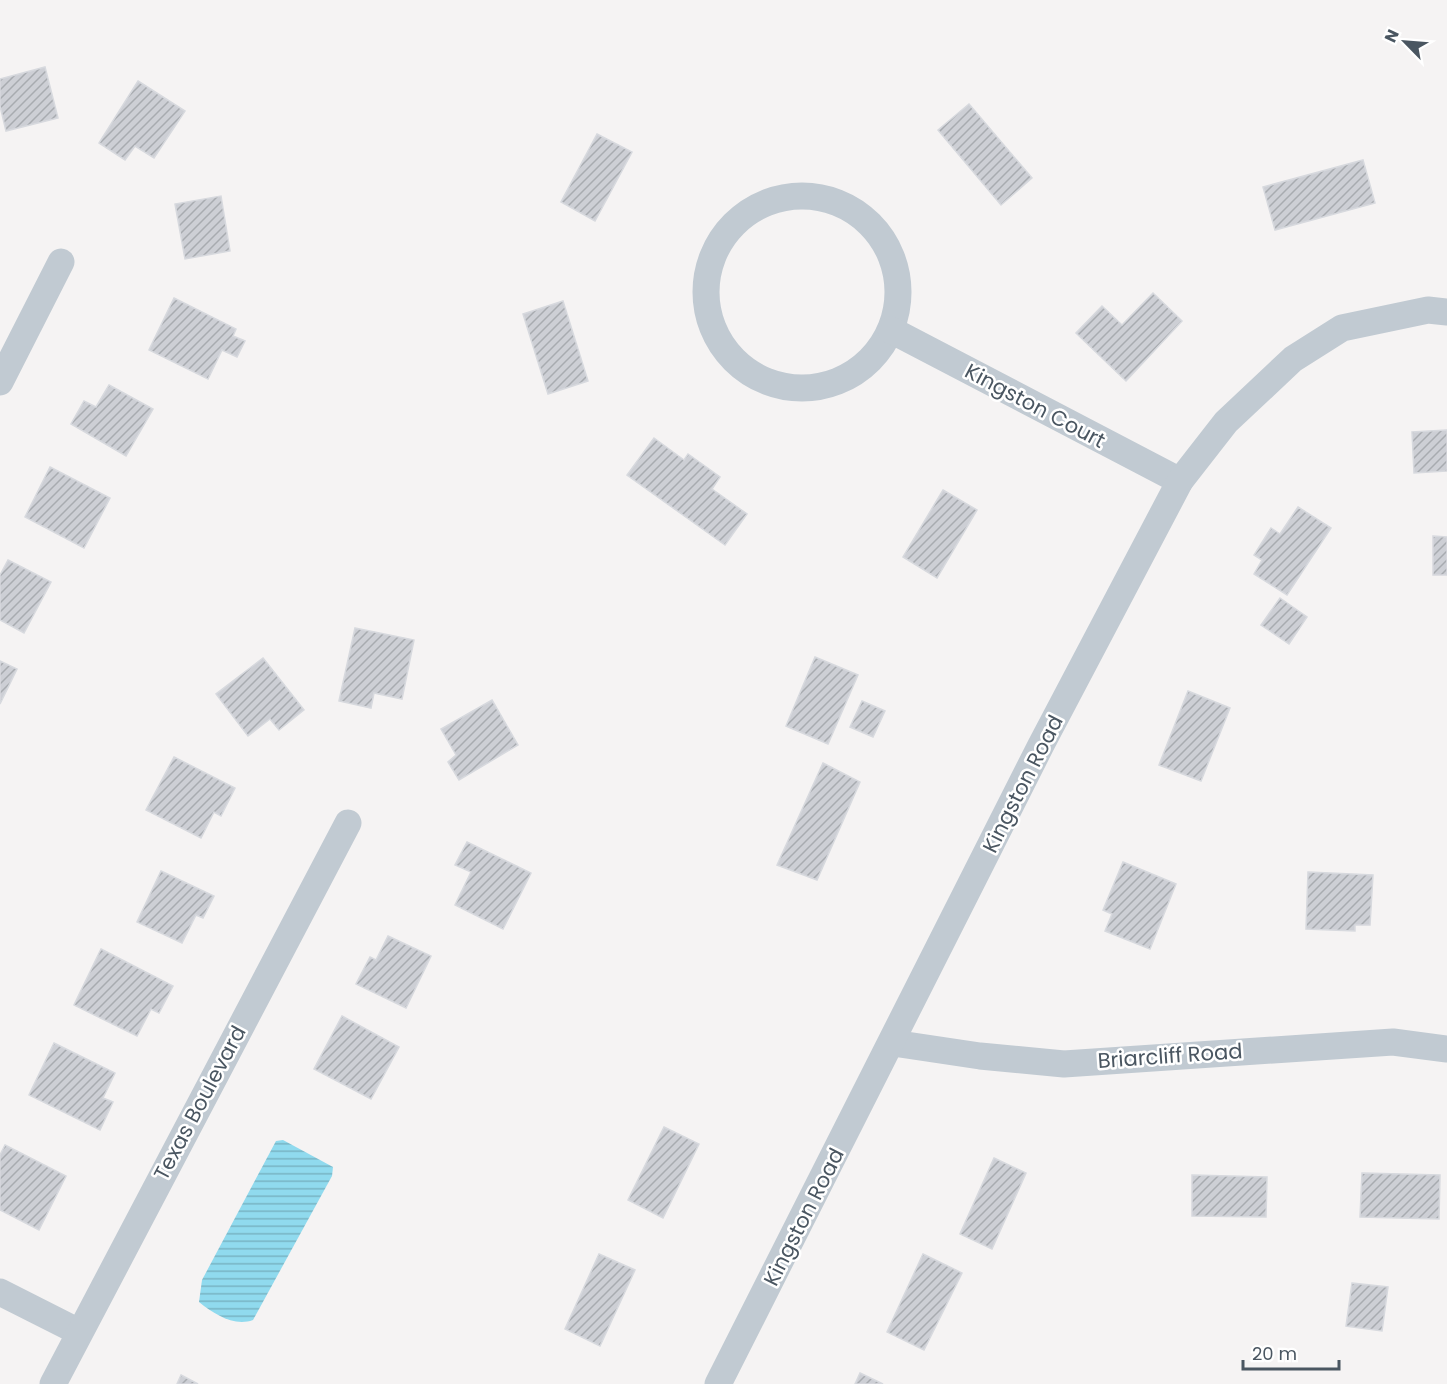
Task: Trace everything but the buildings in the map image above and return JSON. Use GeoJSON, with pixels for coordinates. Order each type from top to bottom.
{"type":"FeatureCollection","features":[{"type":"Feature","properties":{"kind":"street"},"geometry":{"type":"LineString","coordinates":[[793,195],[826,198],[836,202],[856,212],[880,235],[895,264],[899,298],[891,330],[875,356],[851,376],[823,387],[792,389],[763,382],[737,365],[718,342],[707,313],[705,283],[714,251],[734,223],[760,204],[793,195]]}},
{"type":"Feature","properties":{"kind":"street"},"geometry":{"type":"LineString","coordinates":[[0,382],[61,262]]}},
{"type":"Feature","properties":{"kind":"street","name":"Kingston Road"},"geometry":{"type":"LineString","coordinates":[[718,1384],[893,1042],[1041,745],[1180,481],[1226,422],[1293,359],[1342,328],[1428,310],[1447,312]]}},
{"type":"Feature","properties":{"kind":"street","name":"Kingston Court"},"geometry":{"type":"LineString","coordinates":[[891,330],[1180,481]]}},
{"type":"Feature","properties":{"kind":"street","name":"Texas Boulevard"},"geometry":{"type":"LineString","coordinates":[[53,1384],[348,823]]}},
{"type":"Feature","properties":{"kind":"street","name":"Briarcliff Road"},"geometry":{"type":"LineString","coordinates":[[893,1042],[980,1056],[1064,1064],[1393,1042],[1447,1049]]}},
{"type":"Feature","properties":{"kind":"street"},"geometry":{"type":"LineString","coordinates":[[0,1292],[80,1332]]}},
{"type":"Feature","properties":{"kind":"water"},"geometry":{"type":"Polygon","coordinates":[[[283,1140],[333,1167],[332,1176],[253,1320],[232,1321],[211,1311],[199,1302],[202,1280],[276,1141],[283,1140]]]}}]}
